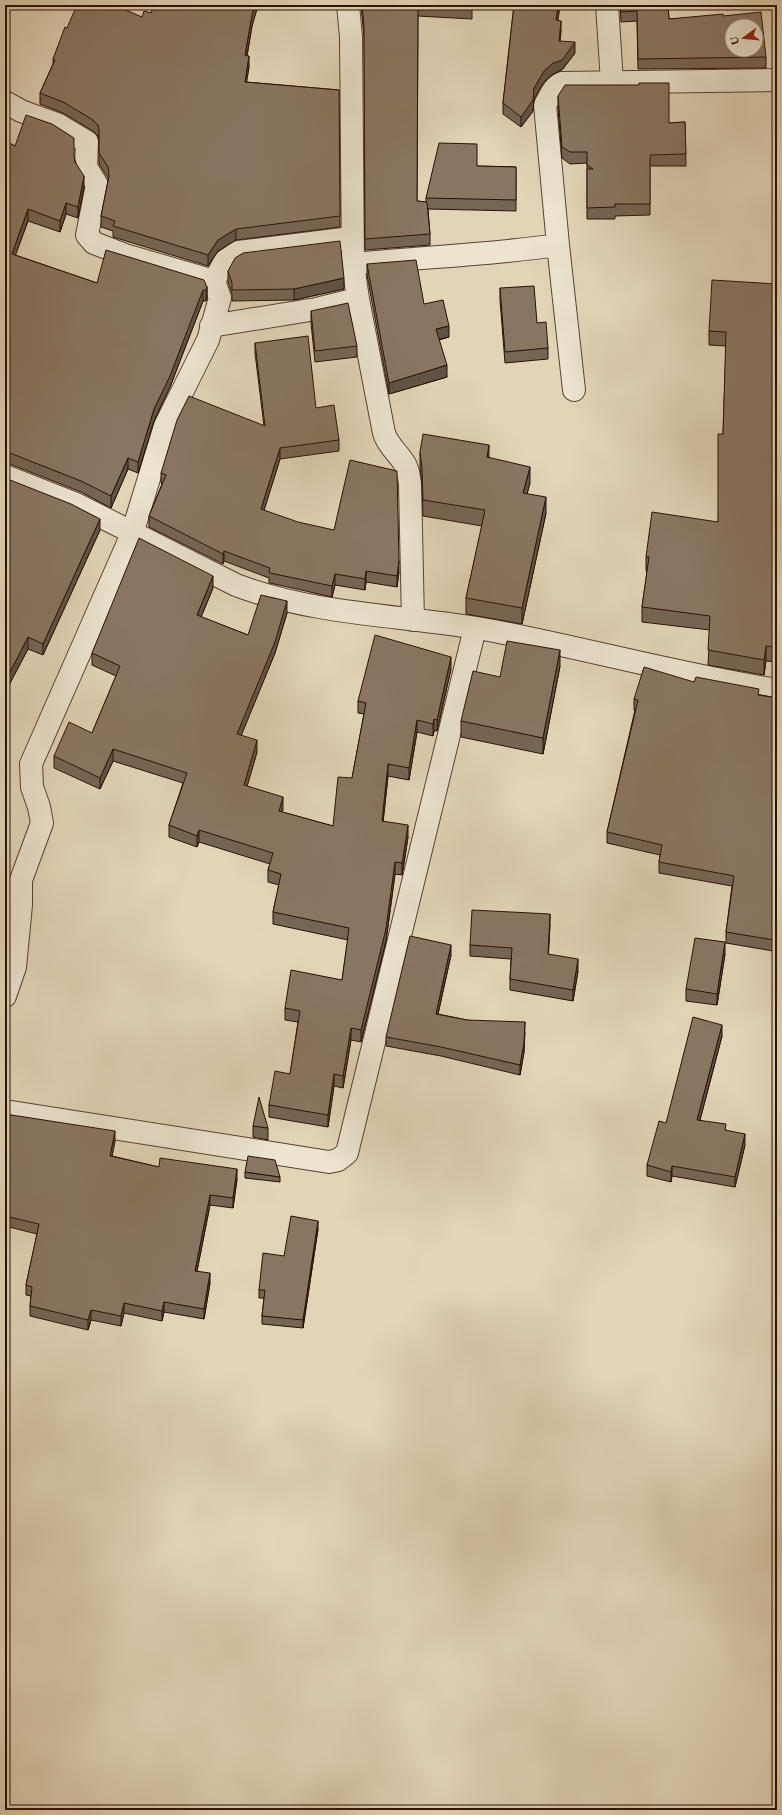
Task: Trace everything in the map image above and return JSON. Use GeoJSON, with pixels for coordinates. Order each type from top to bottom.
{"type":"FeatureCollection","features":[{"type":"Feature","properties":{"kind":"street"},"geometry":{"type":"LineString","coordinates":[[348,5],[351,37],[351,238],[353,264],[358,299],[385,438],[403,461],[408,472],[410,484],[413,620]]}},
{"type":"Feature","properties":{"kind":"street"},"geometry":{"type":"LineString","coordinates":[[607,5],[612,82]]}},
{"type":"Feature","properties":{"kind":"street"},"geometry":{"type":"LineString","coordinates":[[574,390],[558,245],[545,105],[555,87],[562,83],[777,80]]}},
{"type":"Feature","properties":{"kind":"street"},"geometry":{"type":"LineString","coordinates":[[5,102],[21,111],[57,124],[88,142],[86,167],[97,185],[87,235],[94,243],[125,255],[214,281]]}},
{"type":"Feature","properties":{"kind":"street"},"geometry":{"type":"LineString","coordinates":[[5,996],[15,967],[21,905],[21,880],[42,823],[39,807],[32,787],[31,764],[132,534],[165,426],[208,340],[220,298],[214,281],[225,261],[238,252],[351,238]]}},
{"type":"Feature","properties":{"kind":"street"},"geometry":{"type":"LineString","coordinates":[[353,264],[417,257],[513,251],[558,245]]}},
{"type":"Feature","properties":{"kind":"street"},"geometry":{"type":"LineString","coordinates":[[211,326],[316,309],[358,299]]}},
{"type":"Feature","properties":{"kind":"street"},"geometry":{"type":"LineString","coordinates":[[5,476],[76,504],[132,534],[236,585],[253,591],[352,612],[475,628],[728,682],[777,690]]}},
{"type":"Feature","properties":{"kind":"street"},"geometry":{"type":"LineString","coordinates":[[5,1111],[329,1162],[338,1160],[347,1153],[475,628]]}},
{"type":"Feature","properties":{"kind":"building"},"geometry":{"type":"Polygon","coordinates":[[[77,5],[114,5],[142,17],[144,11],[151,13],[154,5],[255,5],[245,55],[249,56],[245,82],[339,90],[340,216],[236,229],[218,240],[208,255],[113,226],[115,221],[101,216],[109,176],[108,167],[99,153],[98,125],[93,120],[63,102],[40,93],[55,60],[53,59],[65,27],[67,28],[77,5]]]}},
{"type":"Feature","properties":{"kind":"building"},"geometry":{"type":"Polygon","coordinates":[[[362,5],[418,5],[417,201],[427,202],[430,234],[365,239],[364,26],[362,5]]]}},
{"type":"Feature","properties":{"kind":"building"},"geometry":{"type":"Polygon","coordinates":[[[420,5],[472,5],[472,7],[420,5]]]}},
{"type":"Feature","properties":{"kind":"building"},"geometry":{"type":"Polygon","coordinates":[[[514,5],[558,5],[556,20],[561,21],[559,41],[575,42],[562,60],[553,63],[544,71],[534,88],[533,100],[521,117],[503,103],[514,5]]]}},
{"type":"Feature","properties":{"kind":"building"},"geometry":{"type":"Polygon","coordinates":[[[621,5],[668,5],[669,19],[761,12],[762,18],[724,18],[724,58],[638,59],[637,11],[621,12],[621,5]]]}},
{"type":"Feature","properties":{"kind":"building"},"geometry":{"type":"Polygon","coordinates":[[[764,39],[766,57],[764,57],[764,39]]]}},
{"type":"Feature","properties":{"kind":"building"},"geometry":{"type":"Polygon","coordinates":[[[639,83],[669,83],[669,123],[685,122],[686,154],[650,155],[650,204],[615,204],[615,207],[587,208],[587,169],[593,169],[587,165],[587,152],[570,152],[562,147],[558,96],[565,85],[639,85],[639,83]]]}},
{"type":"Feature","properties":{"kind":"building"},"geometry":{"type":"Polygon","coordinates":[[[26,115],[52,124],[74,138],[75,162],[84,176],[78,207],[66,203],[60,221],[28,209],[12,254],[97,283],[106,250],[204,280],[207,287],[206,290],[203,290],[170,376],[154,409],[138,462],[128,458],[111,496],[81,481],[10,453],[5,453],[5,141],[15,146],[26,115]]]}},
{"type":"Feature","properties":{"kind":"building"},"geometry":{"type":"Polygon","coordinates":[[[439,143],[477,144],[477,166],[516,167],[516,200],[426,198],[439,143]]]}},
{"type":"Feature","properties":{"kind":"building"},"geometry":{"type":"Polygon","coordinates":[[[340,241],[344,278],[294,289],[232,290],[232,283],[228,271],[235,258],[243,253],[340,241]]]}},
{"type":"Feature","properties":{"kind":"building"},"geometry":{"type":"Polygon","coordinates":[[[416,260],[424,304],[443,300],[449,326],[436,329],[447,365],[389,383],[367,264],[416,260]]]}},
{"type":"Feature","properties":{"kind":"building"},"geometry":{"type":"Polygon","coordinates":[[[712,280],[777,284],[774,534],[777,534],[777,647],[766,646],[764,660],[708,650],[710,616],[642,607],[649,557],[646,557],[652,512],[718,522],[718,434],[723,434],[726,332],[709,331],[712,280]]]}},
{"type":"Feature","properties":{"kind":"building"},"geometry":{"type":"Polygon","coordinates":[[[534,286],[537,323],[546,322],[548,348],[505,352],[500,288],[534,286]]]}},
{"type":"Feature","properties":{"kind":"building"},"geometry":{"type":"Polygon","coordinates":[[[348,303],[357,346],[315,351],[311,311],[348,303]]]}},
{"type":"Feature","properties":{"kind":"building"},"geometry":{"type":"Polygon","coordinates":[[[308,336],[316,408],[334,405],[339,440],[280,448],[261,509],[298,522],[334,530],[350,460],[397,471],[399,561],[397,576],[366,571],[365,579],[335,574],[332,586],[270,573],[270,568],[224,551],[223,554],[149,516],[166,475],[161,473],[177,420],[189,396],[265,426],[255,343],[308,336]]]}},
{"type":"Feature","properties":{"kind":"building"},"geometry":{"type":"Polygon","coordinates":[[[423,434],[489,445],[487,457],[530,467],[523,493],[546,497],[522,608],[466,598],[485,510],[423,500],[420,452],[423,434]]]}},
{"type":"Feature","properties":{"kind":"building"},"geometry":{"type":"Polygon","coordinates":[[[5,478],[71,504],[100,519],[43,644],[28,637],[5,679],[5,478]]]}},
{"type":"Feature","properties":{"kind":"building"},"geometry":{"type":"Polygon","coordinates":[[[139,538],[213,576],[197,615],[248,635],[261,595],[287,601],[275,642],[237,734],[257,740],[244,785],[283,797],[279,811],[333,826],[338,777],[352,778],[366,703],[358,701],[375,635],[451,657],[437,720],[434,719],[433,724],[417,720],[409,768],[388,764],[382,821],[408,825],[403,858],[402,863],[395,862],[386,929],[361,1030],[351,1028],[343,1076],[334,1074],[328,1115],[269,1105],[275,1071],[290,1074],[300,1011],[285,1008],[291,970],[342,980],[349,928],[273,912],[281,874],[268,870],[273,853],[199,830],[197,836],[169,825],[187,773],[113,749],[100,778],[54,756],[69,722],[92,733],[120,666],[92,653],[139,538]]]}},
{"type":"Feature","properties":{"kind":"building"},"geometry":{"type":"Polygon","coordinates":[[[507,641],[560,650],[543,738],[461,721],[473,671],[500,677],[507,641]]]}},
{"type":"Feature","properties":{"kind":"building"},"geometry":{"type":"Polygon","coordinates":[[[644,667],[694,682],[696,677],[759,689],[758,695],[777,698],[777,946],[773,946],[774,940],[726,932],[734,876],[659,862],[662,845],[607,832],[638,700],[634,699],[644,667]]]}},
{"type":"Feature","properties":{"kind":"building"},"geometry":{"type":"Polygon","coordinates":[[[472,910],[550,914],[548,954],[578,959],[573,990],[510,979],[512,948],[470,945],[472,910]]]}},
{"type":"Feature","properties":{"kind":"building"},"geometry":{"type":"Polygon","coordinates":[[[410,936],[451,945],[436,1014],[467,1020],[525,1022],[524,1043],[520,1065],[441,1047],[386,1037],[410,936]]]}},
{"type":"Feature","properties":{"kind":"building"},"geometry":{"type":"Polygon","coordinates":[[[695,938],[725,942],[717,994],[686,989],[695,938]]]}},
{"type":"Feature","properties":{"kind":"building"},"geometry":{"type":"Polygon","coordinates":[[[693,1017],[722,1025],[697,1120],[726,1124],[725,1130],[745,1134],[735,1177],[672,1166],[671,1172],[647,1165],[659,1121],[666,1123],[693,1017]]]}},
{"type":"Feature","properties":{"kind":"building"},"geometry":{"type":"Polygon","coordinates":[[[259,1097],[268,1128],[253,1126],[259,1097]]]}},
{"type":"Feature","properties":{"kind":"building"},"geometry":{"type":"Polygon","coordinates":[[[5,1114],[115,1131],[110,1156],[159,1167],[160,1158],[237,1169],[233,1198],[210,1195],[195,1271],[210,1273],[204,1309],[164,1302],[162,1311],[124,1303],[121,1316],[91,1310],[88,1320],[30,1306],[32,1287],[26,1285],[39,1224],[5,1216],[5,1114]]]}},
{"type":"Feature","properties":{"kind":"building"},"geometry":{"type":"Polygon","coordinates":[[[248,1156],[275,1160],[280,1177],[245,1172],[248,1156]]]}},
{"type":"Feature","properties":{"kind":"building"},"geometry":{"type":"Polygon","coordinates":[[[291,1216],[318,1221],[303,1320],[262,1316],[265,1290],[259,1290],[263,1253],[284,1256],[291,1216]]]}}]}
